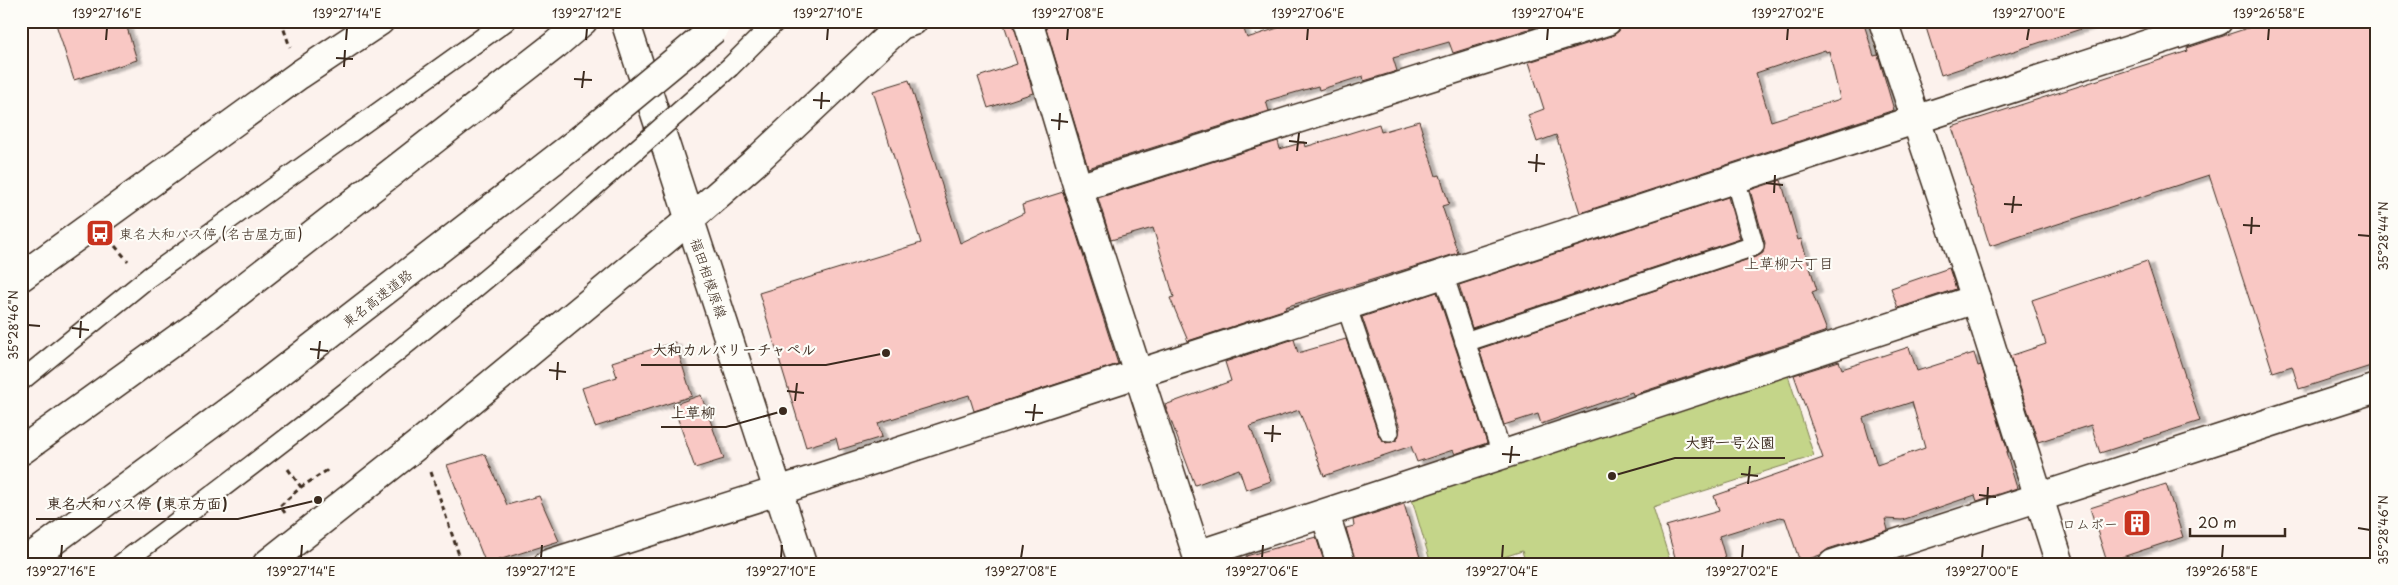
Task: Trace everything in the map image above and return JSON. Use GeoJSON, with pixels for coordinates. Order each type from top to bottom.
{"type":"FeatureCollection","features":[{"type":"Feature","properties":{"kind":"main road"},"geometry":{"type":"LineString","coordinates":[[21,277],[299,75],[380,21]]}},
{"type":"Feature","properties":{"kind":"main road"},"geometry":{"type":"LineString","coordinates":[[21,451],[200,323],[555,46],[583,21]]}},
{"type":"Feature","properties":{"kind":"main road","name":"福田相模原線"},"geometry":{"type":"LineString","coordinates":[[626,21],[802,564]]}},
{"type":"Feature","properties":{"kind":"main road"},"geometry":{"type":"LineString","coordinates":[[267,564],[421,442],[689,220],[753,164],[901,26],[913,21]]}},
{"type":"Feature","properties":{"kind":"main road"},"geometry":{"type":"LineString","coordinates":[[1028,21],[1078,188],[1197,555],[1976,299]]}},
{"type":"Feature","properties":{"kind":"main road"},"geometry":{"type":"LineString","coordinates":[[1078,188],[1607,21]]}},
{"type":"Feature","properties":{"kind":"main road"},"geometry":{"type":"LineString","coordinates":[[1883,21],[1976,299],[2060,564]]}},
{"type":"Feature","properties":{"kind":"main road"},"geometry":{"type":"LineString","coordinates":[[548,564],[2218,21]]}},
{"type":"Feature","properties":{"kind":"main road","name":"東名高速道路"},"geometry":{"type":"LineString","coordinates":[[22,564],[256,391],[581,139],[718,25]]}},
{"type":"Feature","properties":{"kind":"main road"},"geometry":{"type":"LineString","coordinates":[[1846,562],[2038,497],[2377,388]]}},
{"type":"Feature","properties":{"kind":"main road"},"geometry":{"type":"LineString","coordinates":[[1325,514],[1341,564]]}},
{"type":"Feature","properties":{"kind":"lane"},"geometry":{"type":"LineString","coordinates":[[21,380],[150,277],[506,21]]}},
{"type":"Feature","properties":{"kind":"lane"},"geometry":{"type":"LineString","coordinates":[[121,564],[289,438],[524,248],[730,66],[776,21]]}},
{"type":"Feature","properties":{"kind":"lane"},"geometry":{"type":"LineString","coordinates":[[1465,342],[1754,246],[1735,179]]}},
{"type":"Feature","properties":{"kind":"lane"},"geometry":{"type":"LineString","coordinates":[[1443,274],[1502,454]]}},
{"type":"Feature","properties":{"kind":"lane"},"geometry":{"type":"LineString","coordinates":[[1346,305],[1389,432]]}},
{"type":"Feature","properties":{"kind":"path"},"geometry":{"type":"LineString","coordinates":[[281,21],[293,55]]}},
{"type":"Feature","properties":{"kind":"path"},"geometry":{"type":"LineString","coordinates":[[115,246],[131,265]]}},
{"type":"Feature","properties":{"kind":"path"},"geometry":{"type":"LineString","coordinates":[[421,442],[462,564]]}},
{"type":"Feature","properties":{"kind":"path"},"geometry":{"type":"LineString","coordinates":[[288,469],[301,487]]}},
{"type":"Feature","properties":{"kind":"path"},"geometry":{"type":"LineString","coordinates":[[289,520],[280,506],[301,487],[326,471],[330,478]]}},
{"type":"Feature","properties":{"kind":"green space"},"geometry":{"type":"Polygon","coordinates":[[[1787,372],[1814,456],[1653,507],[1671,564],[1526,564],[1522,551],[1483,564],[1431,564],[1411,496],[1787,372]]]}},
{"type":"Feature","properties":{"kind":"building"},"geometry":{"type":"Polygon","coordinates":[[[55,21],[125,21],[137,60],[74,80],[55,21]]]}},
{"type":"Feature","properties":{"kind":"building"},"geometry":{"type":"Polygon","coordinates":[[[1003,21],[1013,21],[1033,93],[988,108],[978,77],[1017,64],[1003,21]]]}},
{"type":"Feature","properties":{"kind":"building"},"geometry":{"type":"Polygon","coordinates":[[[1044,21],[1241,21],[1247,38],[1299,21],[1554,21],[1453,53],[1449,42],[1393,58],[1397,71],[1364,81],[1363,76],[1319,90],[1318,86],[1266,101],[1269,111],[1088,168],[1044,21]]]}},
{"type":"Feature","properties":{"kind":"building"},"geometry":{"type":"Polygon","coordinates":[[[1622,21],[1863,21],[1874,56],[1878,55],[1894,110],[1580,213],[1556,135],[1537,142],[1528,115],[1544,109],[1529,62],[1612,36],[1619,31],[1622,21]],[[1825,50],[1756,73],[1771,121],[1840,99],[1829,51],[1826,52],[1825,50]]]}},
{"type":"Feature","properties":{"kind":"building"},"geometry":{"type":"Polygon","coordinates":[[[1924,21],[2089,21],[2090,26],[1941,75],[1924,21]]]}},
{"type":"Feature","properties":{"kind":"building"},"geometry":{"type":"Polygon","coordinates":[[[2269,21],[2377,21],[2377,364],[2299,389],[2292,366],[2273,372],[2209,175],[1990,246],[1952,127],[2188,51],[2187,48],[2269,21]]]}},
{"type":"Feature","properties":{"kind":"building"},"geometry":{"type":"Polygon","coordinates":[[[909,80],[960,243],[1024,213],[1022,205],[1063,192],[1118,364],[974,411],[969,395],[878,423],[882,437],[839,450],[836,438],[806,447],[759,293],[921,243],[873,91],[909,80]]]}},
{"type":"Feature","properties":{"kind":"building"},"geometry":{"type":"Polygon","coordinates":[[[1419,121],[1436,176],[1440,175],[1449,204],[1442,206],[1458,253],[1285,307],[1286,309],[1188,341],[1170,298],[1174,297],[1153,228],[1111,240],[1098,198],[1278,141],[1280,149],[1304,142],[1305,147],[1379,124],[1381,132],[1419,121]]]}},
{"type":"Feature","properties":{"kind":"building"},"geometry":{"type":"Polygon","coordinates":[[[1781,180],[1798,240],[1801,239],[1817,290],[1812,292],[1827,331],[1633,395],[1632,392],[1541,424],[1538,414],[1504,425],[1479,349],[1758,256],[1763,253],[1765,243],[1750,190],[1781,180]]]}},
{"type":"Feature","properties":{"kind":"building"},"geometry":{"type":"Polygon","coordinates":[[[1728,197],[1740,239],[1472,328],[1459,285],[1728,197]]]}},
{"type":"Feature","properties":{"kind":"building"},"geometry":{"type":"Polygon","coordinates":[[[2147,261],[2200,421],[2100,453],[2091,425],[2038,442],[2010,356],[2046,344],[2032,300],[2147,261]]]}},
{"type":"Feature","properties":{"kind":"building"},"geometry":{"type":"Polygon","coordinates":[[[1949,268],[1956,289],[1898,308],[1891,288],[1949,268]]]}},
{"type":"Feature","properties":{"kind":"building"},"geometry":{"type":"Polygon","coordinates":[[[1437,292],[1487,443],[1455,454],[1453,450],[1417,462],[1411,446],[1324,476],[1299,410],[1250,426],[1271,481],[1246,490],[1239,469],[1195,485],[1165,405],[1231,381],[1225,362],[1294,339],[1298,353],[1346,339],[1379,436],[1386,443],[1397,440],[1400,428],[1362,317],[1437,292]]]}},
{"type":"Feature","properties":{"kind":"building"},"geometry":{"type":"Polygon","coordinates":[[[675,342],[692,396],[595,427],[582,388],[617,377],[612,362],[675,342]]]}},
{"type":"Feature","properties":{"kind":"building"},"geometry":{"type":"Polygon","coordinates":[[[1909,347],[1917,371],[1974,353],[1978,366],[1981,365],[2017,488],[1977,501],[1975,495],[1902,520],[1885,519],[1888,530],[1828,549],[1820,555],[1800,562],[1785,518],[1780,517],[1719,536],[1727,564],[1677,564],[1666,526],[1719,511],[1714,496],[1823,458],[1794,375],[1839,361],[1842,369],[1909,347]],[[1912,402],[1863,418],[1877,465],[1925,448],[1912,402]]]}},
{"type":"Feature","properties":{"kind":"building"},"geometry":{"type":"Polygon","coordinates":[[[701,395],[724,459],[695,468],[673,405],[701,395]]]}},
{"type":"Feature","properties":{"kind":"building"},"geometry":{"type":"Polygon","coordinates":[[[485,454],[507,505],[539,496],[559,541],[486,564],[447,465],[485,454]]]}},
{"type":"Feature","properties":{"kind":"building","name":"ロムポー"},"geometry":{"type":"Polygon","coordinates":[[[2166,484],[2183,537],[2107,562],[2090,508],[2166,484]]]}},
{"type":"Feature","properties":{"kind":"building"},"geometry":{"type":"Polygon","coordinates":[[[1404,504],[1422,564],[1356,564],[1346,528],[1354,526],[1353,520],[1404,504]]]}},
{"type":"Feature","properties":{"kind":"building"},"geometry":{"type":"Polygon","coordinates":[[[1316,537],[1325,564],[1247,564],[1246,556],[1316,537]]]}},
{"type":"Feature","properties":{"kind":"place","name":"東名大和バス停 (名古屋方面)"},"geometry":{"type":"Point","coordinates":[100,233]}},
{"type":"Feature","properties":{"kind":"place","name":"大和カルバリーチャペル"},"geometry":{"type":"Point","coordinates":[886,353]}},
{"type":"Feature","properties":{"kind":"place","name":"上草柳"},"geometry":{"type":"Point","coordinates":[783,411]}},
{"type":"Feature","properties":{"kind":"place","name":"大野一号公園"},"geometry":{"type":"Point","coordinates":[1612,476]}},
{"type":"Feature","properties":{"kind":"place","name":"東名大和バス停 (東京方面)"},"geometry":{"type":"Point","coordinates":[318,500]}},
{"type":"Feature","properties":{"kind":"place","name":"ロムポー"},"geometry":{"type":"Point","coordinates":[2137,523]}},
{"type":"Feature","properties":{"kind":"district","name":"上草柳六丁目"},"geometry":{"type":"Point","coordinates":[1789,262]}}]}
